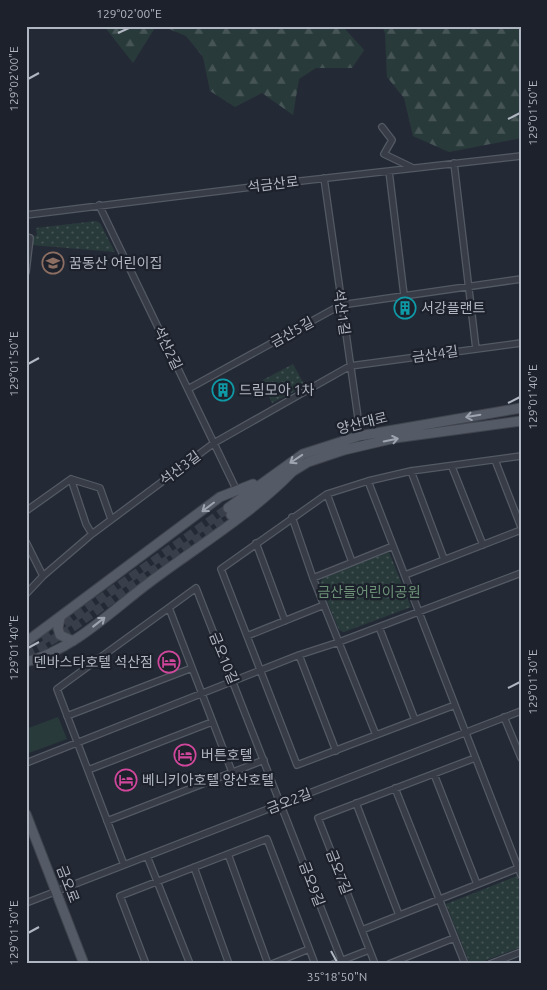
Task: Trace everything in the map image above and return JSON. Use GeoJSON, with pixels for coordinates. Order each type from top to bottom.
{"type":"FeatureCollection","features":[{"type":"Feature","properties":{"kind":"main road","name":"양산대로"},"geometry":{"type":"LineString","coordinates":[[521,408],[360,436],[303,454],[267,478],[229,511],[308,462],[395,438],[521,420]]}},
{"type":"Feature","properties":{"kind":"main road"},"geometry":{"type":"LineString","coordinates":[[26,662],[57,651],[73,641],[150,582],[239,519],[276,489],[292,472]]}},
{"type":"Feature","properties":{"kind":"main road"},"geometry":{"type":"LineString","coordinates":[[26,642],[220,497],[267,478]]}},
{"type":"Feature","properties":{"kind":"main road"},"geometry":{"type":"LineString","coordinates":[[60,618],[58,628],[60,635],[73,641]]}},
{"type":"Feature","properties":{"kind":"main road","name":"금오로"},"geometry":{"type":"LineString","coordinates":[[26,814],[84,964]]}},
{"type":"Feature","properties":{"kind":"street"},"geometry":{"type":"LineString","coordinates":[[382,127],[392,140],[384,154],[413,168]]}},
{"type":"Feature","properties":{"kind":"street","name":"석금산로"},"geometry":{"type":"LineString","coordinates":[[26,215],[521,156]]}},
{"type":"Feature","properties":{"kind":"street"},"geometry":{"type":"LineString","coordinates":[[454,163],[476,348]]}},
{"type":"Feature","properties":{"kind":"street"},"geometry":{"type":"LineString","coordinates":[[389,171],[404,295]]}},
{"type":"Feature","properties":{"kind":"street","name":"석산1길"},"geometry":{"type":"LineString","coordinates":[[324,178],[362,446]]}},
{"type":"Feature","properties":{"kind":"street","name":"석산2길"},"geometry":{"type":"LineString","coordinates":[[100,205],[237,491]]}},
{"type":"Feature","properties":{"kind":"street"},"geometry":{"type":"LineString","coordinates":[[26,236],[30,238],[26,272]]}},
{"type":"Feature","properties":{"kind":"street","name":"금산5길"},"geometry":{"type":"LineString","coordinates":[[188,389],[341,304],[521,279]]}},
{"type":"Feature","properties":{"kind":"street","name":"금산4길"},"geometry":{"type":"LineString","coordinates":[[350,366],[521,342]]}},
{"type":"Feature","properties":{"kind":"street","name":"석산3길"},"geometry":{"type":"LineString","coordinates":[[26,594],[43,576],[92,534],[214,443],[350,366]]}},
{"type":"Feature","properties":{"kind":"street"},"geometry":{"type":"LineString","coordinates":[[455,705],[297,765],[221,569],[327,494],[368,481],[411,471],[521,456]]}},
{"type":"Feature","properties":{"kind":"street"},"geometry":{"type":"LineString","coordinates":[[405,576],[521,528],[495,460]]}},
{"type":"Feature","properties":{"kind":"street"},"geometry":{"type":"LineString","coordinates":[[452,466],[483,545]]}},
{"type":"Feature","properties":{"kind":"street"},"geometry":{"type":"LineString","coordinates":[[411,471],[444,559]]}},
{"type":"Feature","properties":{"kind":"street"},"geometry":{"type":"LineString","coordinates":[[71,479],[100,488],[111,519]]}},
{"type":"Feature","properties":{"kind":"street"},"geometry":{"type":"LineString","coordinates":[[26,512],[71,479]]}},
{"type":"Feature","properties":{"kind":"street"},"geometry":{"type":"LineString","coordinates":[[71,479],[86,524],[92,534]]}},
{"type":"Feature","properties":{"kind":"street"},"geometry":{"type":"LineString","coordinates":[[368,481],[521,875]]}},
{"type":"Feature","properties":{"kind":"street"},"geometry":{"type":"LineString","coordinates":[[327,494],[352,562]]}},
{"type":"Feature","properties":{"kind":"street"},"geometry":{"type":"LineString","coordinates":[[292,517],[324,605],[376,735]]}},
{"type":"Feature","properties":{"kind":"street"},"geometry":{"type":"LineString","coordinates":[[26,542],[43,576]]}},
{"type":"Feature","properties":{"kind":"street"},"geometry":{"type":"LineString","coordinates":[[256,543],[285,621]]}},
{"type":"Feature","properties":{"kind":"street"},"geometry":{"type":"LineString","coordinates":[[314,578],[393,546]]}},
{"type":"Feature","properties":{"kind":"street"},"geometry":{"type":"LineString","coordinates":[[26,763],[202,695],[299,655],[380,627],[521,573]]}},
{"type":"Feature","properties":{"kind":"street","name":"금오10길"},"geometry":{"type":"LineString","coordinates":[[124,866],[57,689],[196,588],[281,804]]}},
{"type":"Feature","properties":{"kind":"street"},"geometry":{"type":"LineString","coordinates":[[247,636],[324,605]]}},
{"type":"Feature","properties":{"kind":"street"},"geometry":{"type":"LineString","coordinates":[[168,608],[232,772]]}},
{"type":"Feature","properties":{"kind":"street"},"geometry":{"type":"LineString","coordinates":[[380,627],[415,720]]}},
{"type":"Feature","properties":{"kind":"street"},"geometry":{"type":"LineString","coordinates":[[299,655],[336,751]]}},
{"type":"Feature","properties":{"kind":"street"},"geometry":{"type":"LineString","coordinates":[[67,716],[192,668]]}},
{"type":"Feature","properties":{"kind":"street","name":"금오2길"},"geometry":{"type":"LineString","coordinates":[[26,903],[521,710]]}},
{"type":"Feature","properties":{"kind":"street"},"geometry":{"type":"LineString","coordinates":[[504,717],[518,743],[521,758]]}},
{"type":"Feature","properties":{"kind":"street"},"geometry":{"type":"LineString","coordinates":[[88,770],[212,722]]}},
{"type":"Feature","properties":{"kind":"street","name":"금오7길"},"geometry":{"type":"LineString","coordinates":[[375,964],[318,818],[475,758]]}},
{"type":"Feature","properties":{"kind":"street"},"geometry":{"type":"LineString","coordinates":[[107,821],[264,760]]}},
{"type":"Feature","properties":{"kind":"street"},"geometry":{"type":"LineString","coordinates":[[434,774],[477,884]]}},
{"type":"Feature","properties":{"kind":"street"},"geometry":{"type":"LineString","coordinates":[[395,788],[464,964]]}},
{"type":"Feature","properties":{"kind":"street"},"geometry":{"type":"LineString","coordinates":[[356,803],[399,915]]}},
{"type":"Feature","properties":{"kind":"street","name":"금오9길"},"geometry":{"type":"LineString","coordinates":[[281,804],[342,962]]}},
{"type":"Feature","properties":{"kind":"street"},"geometry":{"type":"LineString","coordinates":[[146,964],[120,896],[267,839],[315,964]]}},
{"type":"Feature","properties":{"kind":"street"},"geometry":{"type":"LineString","coordinates":[[228,854],[270,964],[309,949]]}},
{"type":"Feature","properties":{"kind":"street"},"geometry":{"type":"LineString","coordinates":[[147,856],[190,964]]}},
{"type":"Feature","properties":{"kind":"street"},"geometry":{"type":"LineString","coordinates":[[194,867],[229,964]]}},
{"type":"Feature","properties":{"kind":"street"},"geometry":{"type":"LineString","coordinates":[[362,930],[519,868]]}},
{"type":"Feature","properties":{"kind":"street"},"geometry":{"type":"LineString","coordinates":[[389,964],[454,938]]}},
{"type":"Feature","properties":{"kind":"street"},"geometry":{"type":"LineString","coordinates":[[333,964],[369,950]]}},
{"type":"Feature","properties":{"kind":"street"},"geometry":{"type":"LineString","coordinates":[[490,964],[521,952]]}},
{"type":"Feature","properties":{"kind":"green space"},"geometry":{"type":"Polygon","coordinates":[[[104,26],[156,26],[133,63],[104,26]]]}},
{"type":"Feature","properties":{"kind":"green space"},"geometry":{"type":"Polygon","coordinates":[[[162,26],[341,26],[364,50],[352,68],[316,68],[299,79],[293,115],[262,93],[235,107],[210,91],[203,57],[186,36],[162,26]]]}},
{"type":"Feature","properties":{"kind":"green space"},"geometry":{"type":"Polygon","coordinates":[[[382,26],[521,26],[521,138],[449,152],[413,136],[404,98],[387,77],[385,33],[382,26]]]}},
{"type":"Feature","properties":{"kind":"green space"},"geometry":{"type":"Polygon","coordinates":[[[96,221],[100,223],[115,252],[32,245],[32,238],[37,235],[36,228],[96,221]]]}},
{"type":"Feature","properties":{"kind":"green space"},"geometry":{"type":"Polygon","coordinates":[[[293,364],[305,386],[272,403],[261,381],[293,364]]]}},
{"type":"Feature","properties":{"kind":"green space","name":"금산들어린이공원"},"geometry":{"type":"Polygon","coordinates":[[[389,552],[411,607],[344,632],[339,630],[320,584],[323,578],[389,552]]]}},
{"type":"Feature","properties":{"kind":"green space"},"geometry":{"type":"Polygon","coordinates":[[[58,717],[67,739],[26,754],[26,729],[58,717]]]}},
{"type":"Feature","properties":{"kind":"green space"},"geometry":{"type":"Polygon","coordinates":[[[517,876],[521,886],[521,947],[476,964],[470,964],[446,904],[517,876]]]}},
{"type":"Feature","properties":{"kind":"tunnel"},"geometry":{"type":"LineString","coordinates":[[43,640],[228,508]]}},
{"type":"Feature","properties":{"kind":"tunnel"},"geometry":{"type":"LineString","coordinates":[[26,655],[73,627],[231,515]]}},
{"type":"Feature","properties":{"kind":"place","name":"꿈동산 어린이집"},"geometry":{"type":"Point","coordinates":[53,263]}},
{"type":"Feature","properties":{"kind":"place","name":"서강플랜트"},"geometry":{"type":"Point","coordinates":[405,308]}},
{"type":"Feature","properties":{"kind":"place","name":"드림모아 1차"},"geometry":{"type":"Point","coordinates":[223,390]}},
{"type":"Feature","properties":{"kind":"place","name":"덴바스타호텔 석산점"},"geometry":{"type":"Point","coordinates":[169,662]}},
{"type":"Feature","properties":{"kind":"place","name":"버튼호텔"},"geometry":{"type":"Point","coordinates":[185,755]}},
{"type":"Feature","properties":{"kind":"place","name":"베니키아호텔 양산호텔"},"geometry":{"type":"Point","coordinates":[126,780]}}]}
